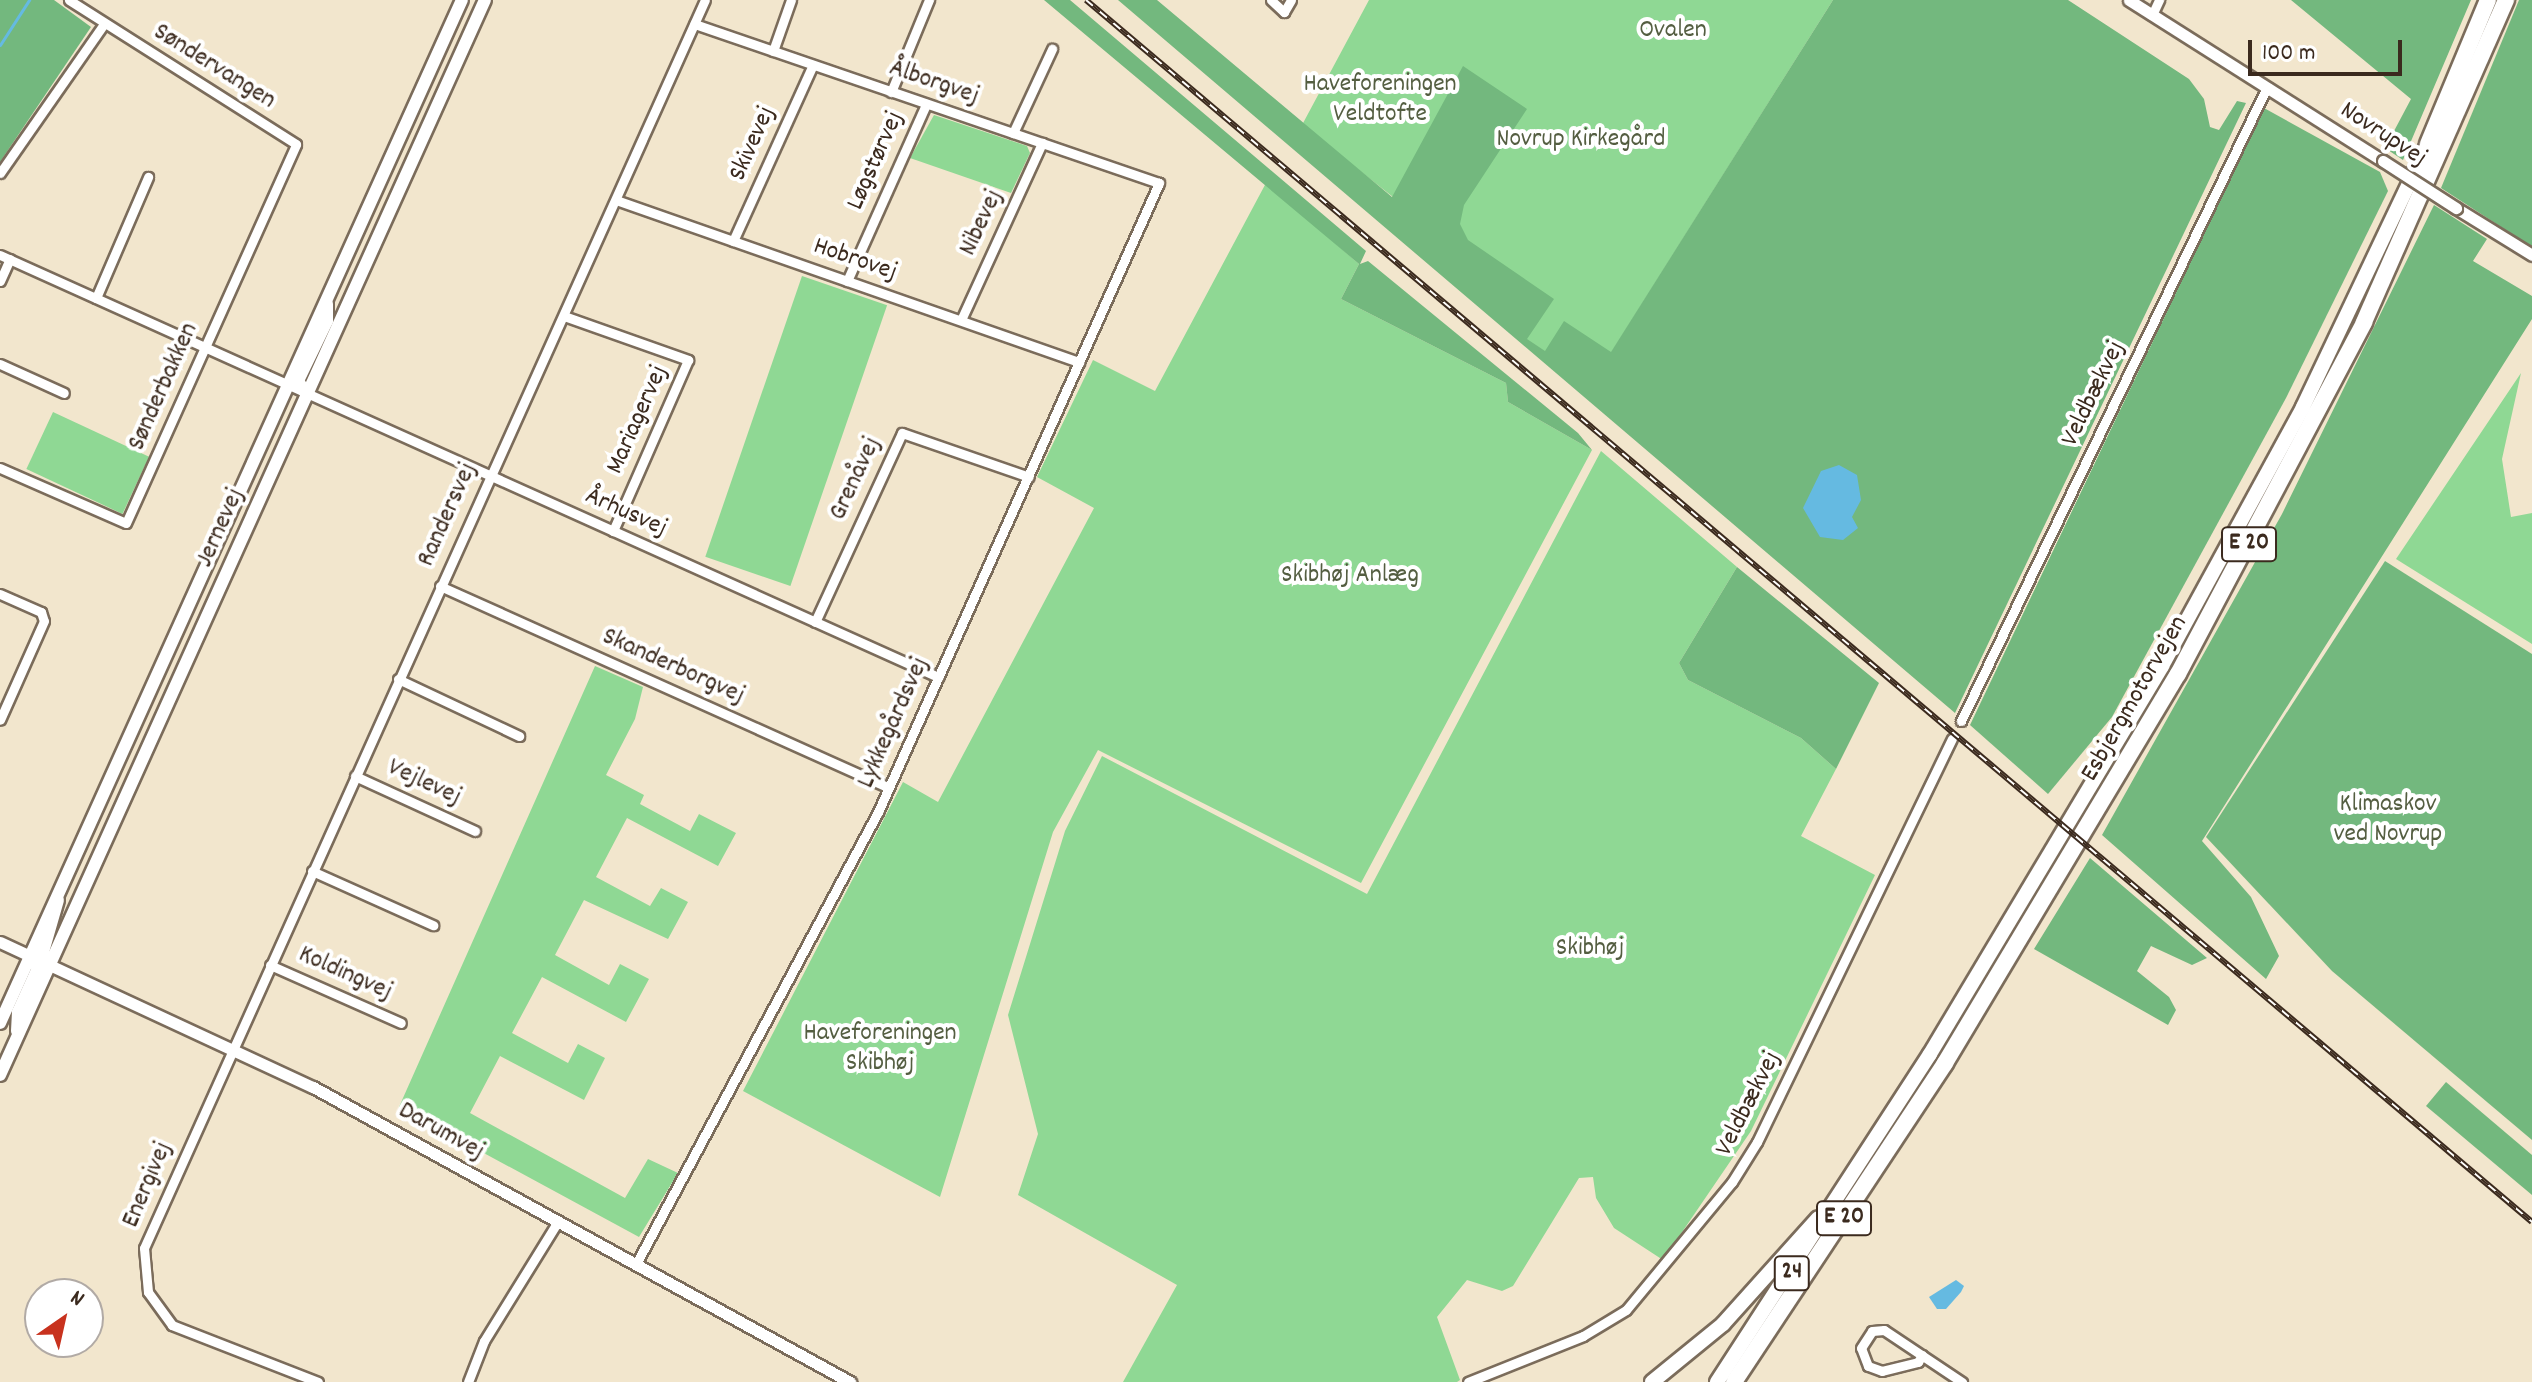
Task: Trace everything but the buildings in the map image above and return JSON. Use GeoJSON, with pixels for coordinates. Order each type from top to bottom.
{"type":"FeatureCollection","features":[{"type":"Feature","properties":{"kind":"highway","name":"Esbjergmotorvejen"},"geometry":{"type":"LineString","coordinates":[[1717,1382],[2015,918],[2201,598],[2349,315],[2428,144],[2488,0]]}},
{"type":"Feature","properties":{"kind":"highway","name":"Esbjergmotorvejen"},"geometry":{"type":"LineString","coordinates":[[1737,1378],[1945,1063],[2193,647],[2364,322],[2506,0]]}},
{"type":"Feature","properties":{"kind":"highway","name":"E 20"},"geometry":{"type":"LineString","coordinates":[[1652,1382],[1723,1324],[1767,1280],[1862,1160]]}},
{"type":"Feature","properties":{"kind":"main road","name":"Jernevej"},"geometry":{"type":"LineString","coordinates":[[0,1075],[271,470],[327,298],[462,0]]}},
{"type":"Feature","properties":{"kind":"main road","name":"Jernevej"},"geometry":{"type":"LineString","coordinates":[[0,1023],[59,889],[296,388],[485,0]]}},
{"type":"Feature","properties":{"kind":"main road"},"geometry":{"type":"LineString","coordinates":[[271,470],[268,456],[294,399],[298,381],[327,321],[327,298]]}},
{"type":"Feature","properties":{"kind":"main road"},"geometry":{"type":"LineString","coordinates":[[51,964],[43,952],[57,918],[59,889]]}},
{"type":"Feature","properties":{"kind":"main road"},"geometry":{"type":"LineString","coordinates":[[17,1039],[18,1012],[38,968],[30,955]]}},
{"type":"Feature","properties":{"kind":"street","name":"Søndervangen"},"geometry":{"type":"LineString","coordinates":[[69,0],[296,144]]}},
{"type":"Feature","properties":{"kind":"street","name":"Randersvej"},"geometry":{"type":"LineString","coordinates":[[232,1049],[705,0]]}},
{"type":"Feature","properties":{"kind":"street"},"geometry":{"type":"LineString","coordinates":[[773,51],[791,0]]}},
{"type":"Feature","properties":{"kind":"street"},"geometry":{"type":"LineString","coordinates":[[891,92],[929,0]]}},
{"type":"Feature","properties":{"kind":"street"},"geometry":{"type":"LineString","coordinates":[[1271,0],[1284,12],[1291,0]]}},
{"type":"Feature","properties":{"kind":"street","name":"Novrupvej"},"geometry":{"type":"LineString","coordinates":[[2129,0],[2532,255]]}},
{"type":"Feature","properties":{"kind":"street"},"geometry":{"type":"LineString","coordinates":[[2152,15],[2159,0]]}},
{"type":"Feature","properties":{"kind":"street"},"geometry":{"type":"LineString","coordinates":[[0,173],[104,24]]}},
{"type":"Feature","properties":{"kind":"street","name":"Ålborgvej"},"geometry":{"type":"LineString","coordinates":[[694,24],[1159,183]]}},
{"type":"Feature","properties":{"kind":"street"},"geometry":{"type":"LineString","coordinates":[[1013,133],[1052,49]]}},
{"type":"Feature","properties":{"kind":"street","name":"Skivevej"},"geometry":{"type":"LineString","coordinates":[[733,241],[813,65]]}},
{"type":"Feature","properties":{"kind":"street","name":"Veldbækvej"},"geometry":{"type":"LineString","coordinates":[[1961,721],[2267,87]]}},
{"type":"Feature","properties":{"kind":"street","name":"Løgstørvej"},"geometry":{"type":"LineString","coordinates":[[847,281],[926,104]]}},
{"type":"Feature","properties":{"kind":"street","name":"Nibevej"},"geometry":{"type":"LineString","coordinates":[[961,320],[1042,143]]}},
{"type":"Feature","properties":{"kind":"street","name":"Sønderbakken"},"geometry":{"type":"LineString","coordinates":[[0,468],[126,523],[296,144]]}},
{"type":"Feature","properties":{"kind":"street"},"geometry":{"type":"LineString","coordinates":[[96,298],[148,177]]}},
{"type":"Feature","properties":{"kind":"street","name":"Lykkegårdsvej"},"geometry":{"type":"LineString","coordinates":[[636,1264],[820,928],[889,788],[1159,183]]}},
{"type":"Feature","properties":{"kind":"street","name":"Hobrovej"},"geometry":{"type":"LineString","coordinates":[[616,200],[1079,362]]}},
{"type":"Feature","properties":{"kind":"street"},"geometry":{"type":"LineString","coordinates":[[0,281],[5,257]]}},
{"type":"Feature","properties":{"kind":"street","name":"Århusvej"},"geometry":{"type":"LineString","coordinates":[[5,257],[938,677]]}},
{"type":"Feature","properties":{"kind":"street","name":"Mariagervej"},"geometry":{"type":"LineString","coordinates":[[564,316],[688,360],[613,531]]}},
{"type":"Feature","properties":{"kind":"street"},"geometry":{"type":"LineString","coordinates":[[0,364],[64,393]]}},
{"type":"Feature","properties":{"kind":"street","name":"Grenåvej"},"geometry":{"type":"LineString","coordinates":[[815,622],[902,433],[1029,477]]}},
{"type":"Feature","properties":{"kind":"street","name":"Skanderborgvej"},"geometry":{"type":"LineString","coordinates":[[440,586],[889,788]]}},
{"type":"Feature","properties":{"kind":"street"},"geometry":{"type":"LineString","coordinates":[[0,594],[41,612],[44,621],[0,720]]}},
{"type":"Feature","properties":{"kind":"street"},"geometry":{"type":"LineString","coordinates":[[398,679],[519,736]]}},
{"type":"Feature","properties":{"kind":"street","name":"Veldbækvej"},"geometry":{"type":"LineString","coordinates":[[1468,1382],[1583,1336],[1626,1310],[1732,1182],[1757,1142],[1952,739]]}},
{"type":"Feature","properties":{"kind":"street","name":"Vejlevej"},"geometry":{"type":"LineString","coordinates":[[355,776],[475,831]]}},
{"type":"Feature","properties":{"kind":"street"},"geometry":{"type":"LineString","coordinates":[[312,871],[433,925]]}},
{"type":"Feature","properties":{"kind":"street","name":"Darumvej"},"geometry":{"type":"LineString","coordinates":[[0,942],[232,1049],[558,1221],[850,1382]]}},
{"type":"Feature","properties":{"kind":"street","name":"Koldingvej"},"geometry":{"type":"LineString","coordinates":[[270,965],[401,1023]]}},
{"type":"Feature","properties":{"kind":"street","name":"Energivej"},"geometry":{"type":"LineString","coordinates":[[232,1049],[148,1234],[144,1277],[162,1315],[184,1332],[318,1382]]}},
{"type":"Feature","properties":{"kind":"street"},"geometry":{"type":"LineString","coordinates":[[468,1382],[484,1341],[558,1221]]}},
{"type":"Feature","properties":{"kind":"street"},"geometry":{"type":"LineString","coordinates":[[1922,1355],[1918,1362],[1882,1371],[1868,1366],[1861,1348],[1869,1334],[1879,1329],[1922,1355],[1962,1382]]}},
{"type":"Feature","properties":{"kind":"green space"},"geometry":{"type":"Polygon","coordinates":[[[0,0],[54,0],[91,27],[0,162],[0,0]]]}},
{"type":"Feature","properties":{"kind":"green space"},"geometry":{"type":"Polygon","coordinates":[[[1044,0],[1070,0],[1366,251],[1360,264],[1368,261],[1578,433],[1592,450],[1508,402],[1506,383],[1341,299],[1359,264],[1044,0]]]}},
{"type":"Feature","properties":{"kind":"green space"},"geometry":{"type":"Polygon","coordinates":[[[1118,0],[1157,0],[1392,197],[1463,66],[1527,109],[1464,205],[1460,224],[1468,240],[1554,299],[1527,339],[1545,351],[1564,321],[1611,352],[1833,0],[2068,0],[2189,79],[2204,99],[2210,127],[2219,130],[2237,101],[2246,103],[1955,713],[1118,0]]]}},
{"type":"Feature","properties":{"kind":"green space","name":"Novrup Kirkegård"},"geometry":{"type":"Polygon","coordinates":[[[1369,0],[1833,0],[1584,396],[1380,221],[1393,197],[1302,125],[1369,0]]]}},
{"type":"Feature","properties":{"kind":"green space"},"geometry":{"type":"Polygon","coordinates":[[[2291,0],[2471,0],[2403,160],[2385,148],[2411,99],[2291,0]]]}},
{"type":"Feature","properties":{"kind":"green space"},"geometry":{"type":"Polygon","coordinates":[[[2519,0],[2532,0],[2532,247],[2441,188],[2519,0]]]}},
{"type":"Feature","properties":{"kind":"green space"},"geometry":{"type":"Polygon","coordinates":[[[2264,108],[2380,172],[2388,191],[2286,398],[2112,717],[2048,794],[1970,725],[2264,108]]]}},
{"type":"Feature","properties":{"kind":"green space"},"geometry":{"type":"Polygon","coordinates":[[[934,115],[1027,146],[1030,153],[1011,193],[910,158],[934,115]]]}},
{"type":"Feature","properties":{"kind":"green space"},"geometry":{"type":"Polygon","coordinates":[[[1266,183],[1359,264],[1341,299],[1506,383],[1508,402],[1592,450],[1361,883],[1098,750],[1053,832],[940,1197],[743,1091],[903,782],[938,802],[1094,508],[1037,477],[1093,360],[1155,391],[1266,183]]]}},
{"type":"Feature","properties":{"kind":"green space"},"geometry":{"type":"Polygon","coordinates":[[[2434,205],[2487,239],[2473,261],[2532,296],[2532,319],[2202,841],[2251,897],[2279,956],[2266,979],[2102,835],[2282,514],[2434,205]]]}},
{"type":"Feature","properties":{"kind":"green space"},"geometry":{"type":"Polygon","coordinates":[[[802,276],[887,305],[790,586],[705,557],[802,276]]]}},
{"type":"Feature","properties":{"kind":"green space"},"geometry":{"type":"Polygon","coordinates":[[[2521,373],[2502,459],[2511,517],[2532,513],[2532,644],[2396,559],[2521,373]]]}},
{"type":"Feature","properties":{"kind":"green space"},"geometry":{"type":"Polygon","coordinates":[[[53,412],[149,457],[122,514],[26,469],[53,412]]]}},
{"type":"Feature","properties":{"kind":"green space","name":"Skibhøj"},"geometry":{"type":"Polygon","coordinates":[[[1601,451],[1737,567],[1679,663],[1688,680],[1801,738],[1836,769],[1801,836],[1875,875],[1751,1131],[1663,1260],[1614,1228],[1596,1198],[1593,1177],[1579,1178],[1513,1286],[1502,1291],[1467,1280],[1437,1317],[1460,1380],[1457,1382],[1123,1382],[1177,1285],[1018,1195],[1038,1134],[1008,1015],[1065,831],[1102,756],[1367,894],[1601,451]]]}},
{"type":"Feature","properties":{"kind":"green space","name":"Klimaskov ved Novrup"},"geometry":{"type":"Polygon","coordinates":[[[2385,561],[2532,654],[2532,1140],[2332,971],[2206,837],[2385,561]]]}},
{"type":"Feature","properties":{"kind":"green space"},"geometry":{"type":"Polygon","coordinates":[[[1737,567],[1879,683],[1836,769],[1801,738],[1688,680],[1679,663],[1737,567]]]}},
{"type":"Feature","properties":{"kind":"green space"},"geometry":{"type":"Polygon","coordinates":[[[595,666],[643,687],[635,719],[606,775],[644,795],[640,804],[690,831],[699,814],[736,833],[718,866],[627,818],[596,877],[650,906],[661,888],[688,902],[668,939],[584,900],[555,955],[609,985],[620,964],[649,979],[626,1022],[542,977],[512,1033],[568,1063],[578,1044],[605,1058],[584,1100],[500,1056],[470,1113],[625,1198],[648,1159],[678,1173],[639,1237],[399,1107],[595,666]]]}},
{"type":"Feature","properties":{"kind":"green space"},"geometry":{"type":"Polygon","coordinates":[[[2090,858],[2207,958],[2192,965],[2151,946],[2137,971],[2169,997],[2176,1010],[2168,1025],[2034,949],[2090,858]]]}},
{"type":"Feature","properties":{"kind":"green space"},"geometry":{"type":"Polygon","coordinates":[[[2446,1082],[2532,1155],[2532,1195],[2426,1106],[2446,1082]]]}},
{"type":"Feature","properties":{"kind":"water"},"geometry":{"type":"Polygon","coordinates":[[[1839,465],[1857,475],[1861,500],[1852,517],[1858,528],[1843,540],[1820,537],[1803,508],[1821,471],[1839,465]]]}},
{"type":"Feature","properties":{"kind":"water"},"geometry":{"type":"Polygon","coordinates":[[[1956,1280],[1964,1286],[1961,1292],[1946,1309],[1937,1309],[1929,1297],[1956,1280]]]}},
{"type":"Feature","properties":{"kind":"waterway"},"geometry":{"type":"LineString","coordinates":[[0,45],[29,0]]}},
{"type":"Feature","properties":{"kind":"railway"},"geometry":{"type":"LineString","coordinates":[[1086,0],[2532,1222]]}},
{"type":"Feature","properties":{"kind":"park label","name":"Ovalen"},"geometry":{"type":"Point","coordinates":[1673,31]}},
{"type":"Feature","properties":{"kind":"park label","name":"Haveforeningen Veldtofte"},"geometry":{"type":"Point","coordinates":[1380,100]}},
{"type":"Feature","properties":{"kind":"park label","name":"Skibhøj Anlæg"},"geometry":{"type":"Point","coordinates":[1350,576]}},
{"type":"Feature","properties":{"kind":"park label","name":"Haveforeningen Skibhøj"},"geometry":{"type":"Point","coordinates":[880,1049]}}]}
